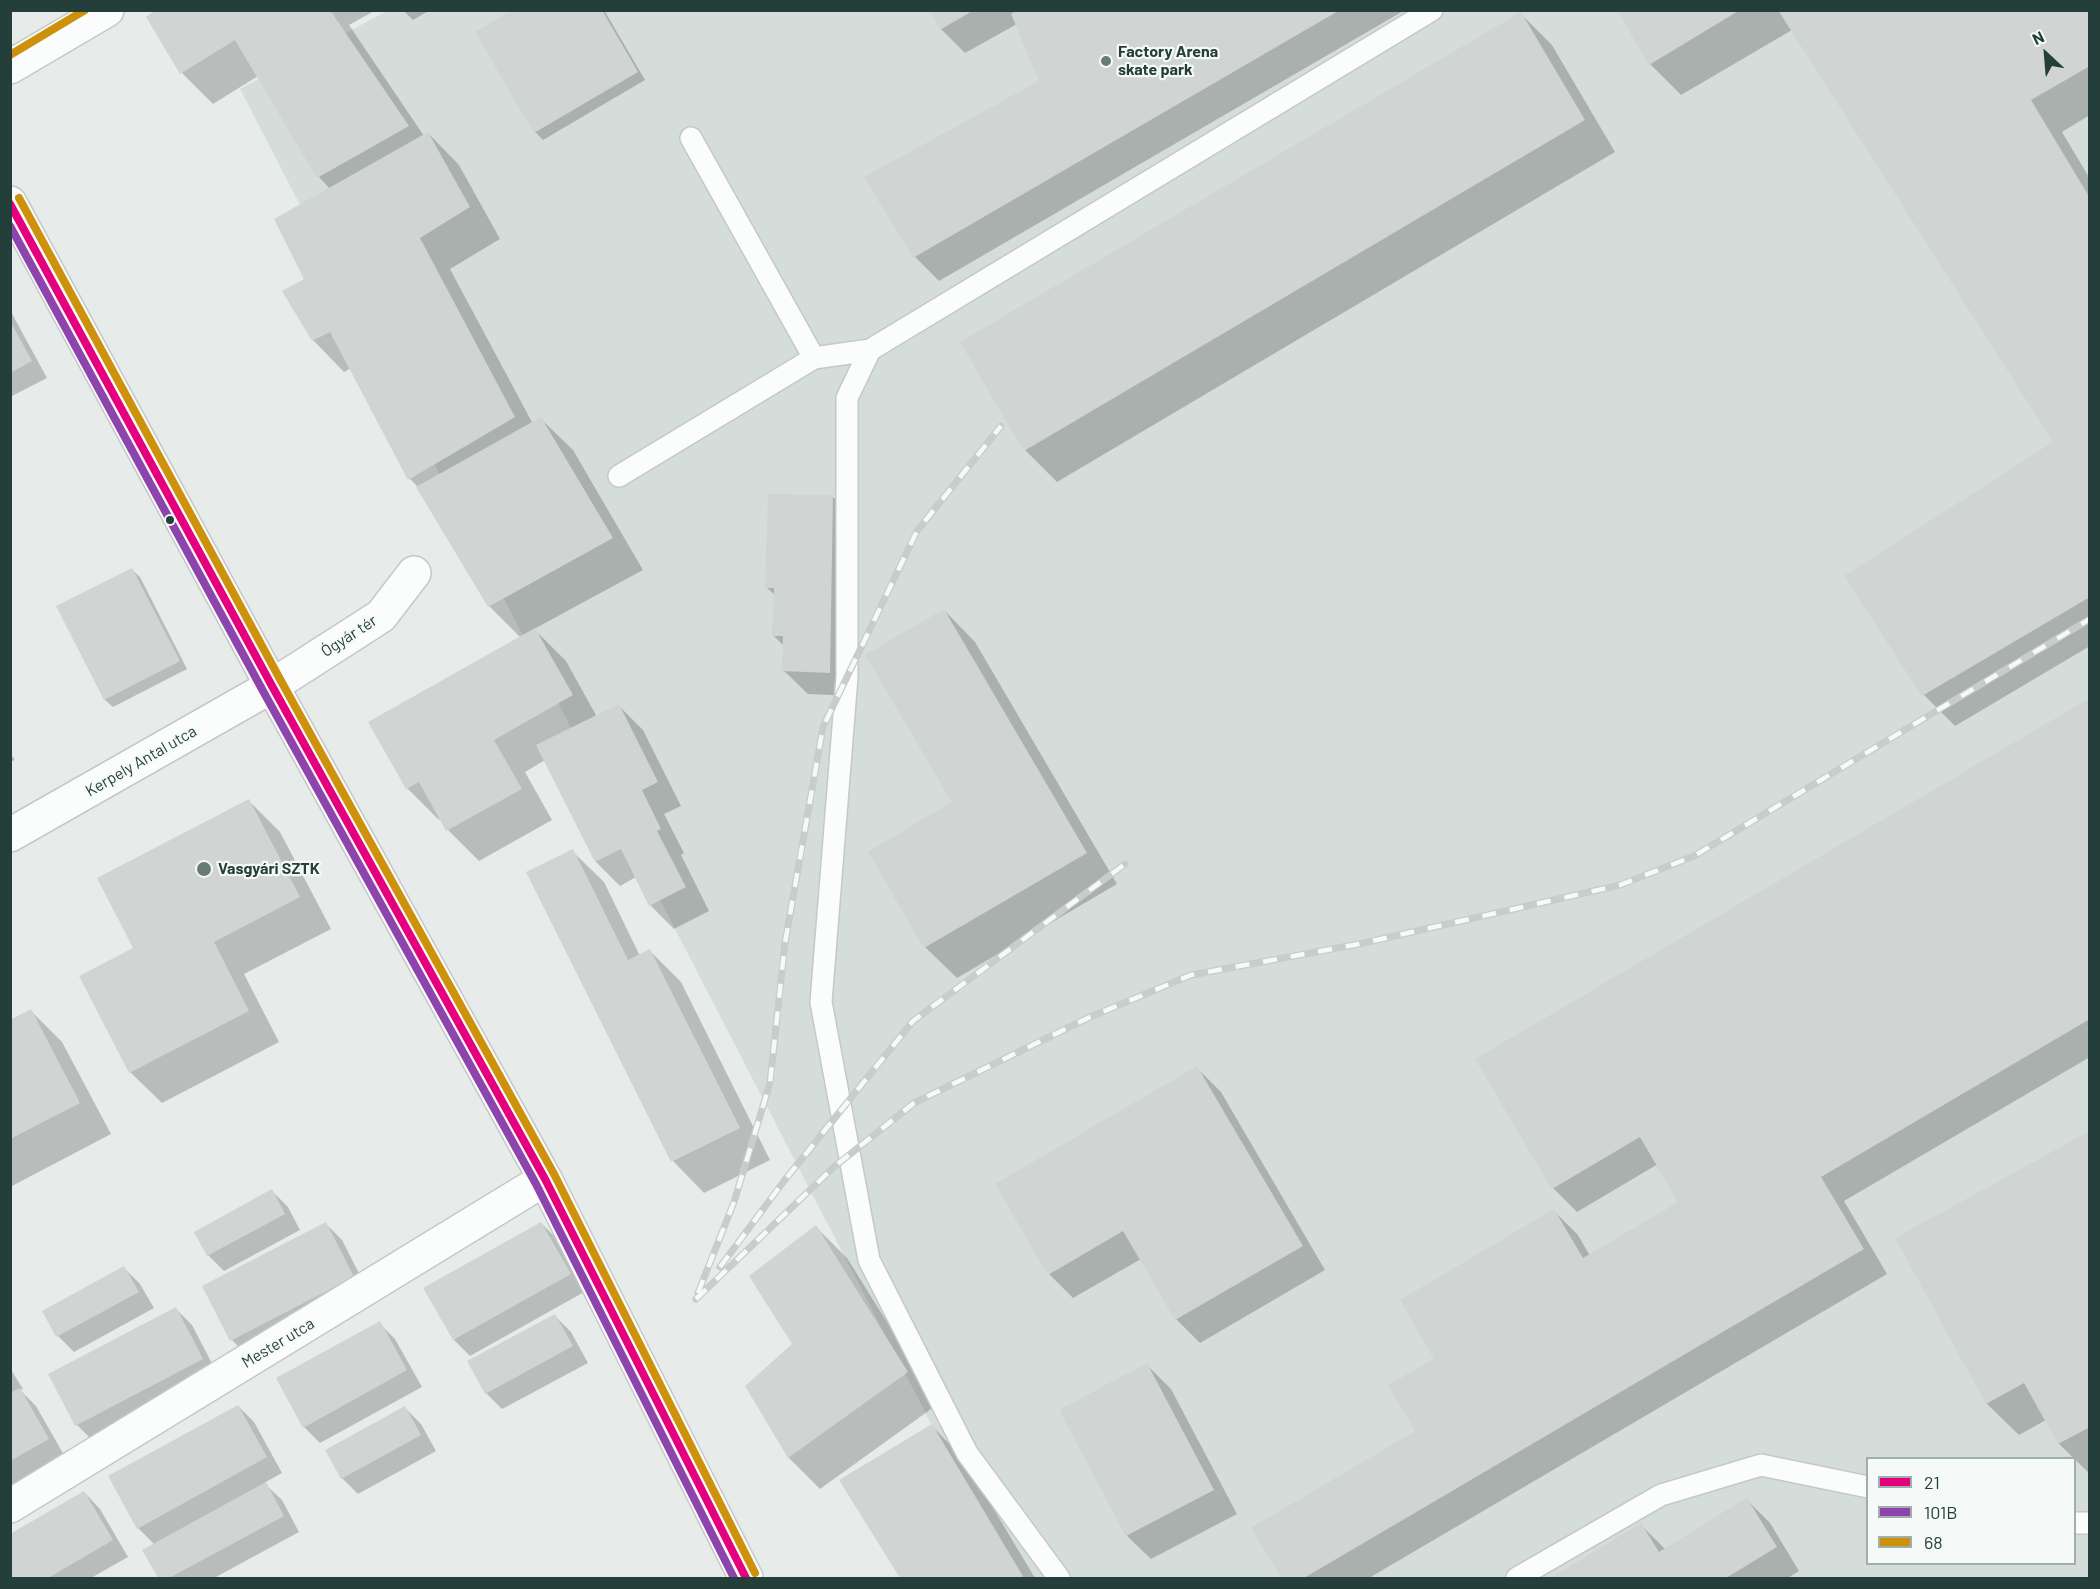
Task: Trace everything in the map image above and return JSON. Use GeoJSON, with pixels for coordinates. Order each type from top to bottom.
{"type":"FeatureCollection","features":[{"type":"Feature","properties":{"kind":"street"},"geometry":{"type":"LineString","coordinates":[[10,67],[107,10]]}},
{"type":"Feature","properties":{"kind":"street"},"geometry":{"type":"LineString","coordinates":[[10,203],[272,686],[545,1179],[742,1570]]}},
{"type":"Feature","properties":{"kind":"street","name":"Ógyár tér"},"geometry":{"type":"LineString","coordinates":[[272,686],[381,616],[414,573]]}},
{"type":"Feature","properties":{"kind":"street","name":"Kerpely Antal utca"},"geometry":{"type":"LineString","coordinates":[[10,835],[272,686]]}},
{"type":"Feature","properties":{"kind":"street","name":"Mester utca"},"geometry":{"type":"LineString","coordinates":[[10,1506],[545,1179]]}},
{"type":"Feature","properties":{"kind":"lane"},"geometry":{"type":"LineString","coordinates":[[619,476],[814,358],[870,350],[1432,10]]}},
{"type":"Feature","properties":{"kind":"lane"},"geometry":{"type":"LineString","coordinates":[[691,138],[814,358]]}},
{"type":"Feature","properties":{"kind":"lane"},"geometry":{"type":"LineString","coordinates":[[870,350],[847,398],[847,677],[821,1002],[869,1260],[967,1453],[1059,1578]]}},
{"type":"Feature","properties":{"kind":"lane"},"geometry":{"type":"LineString","coordinates":[[1517,1578],[1661,1495],[1761,1465],[1866,1487]]}},
{"type":"Feature","properties":{"kind":"shaded area"},"geometry":{"type":"Polygon","coordinates":[[[389,10],[2089,11],[2089,1578],[1011,1578],[240,89],[389,10]]]}},
{"type":"Feature","properties":{"kind":"building"},"geometry":{"type":"Polygon","coordinates":[[[156,10],[330,10],[409,126],[317,178],[235,40],[180,74],[146,17],[156,10]]]}},
{"type":"Feature","properties":{"kind":"building"},"geometry":{"type":"Polygon","coordinates":[[[513,10],[602,10],[638,72],[534,133],[475,32],[513,10]]]}},
{"type":"Feature","properties":{"kind":"building"},"geometry":{"type":"Polygon","coordinates":[[[929,10],[974,10],[940,30],[929,10]]]}},
{"type":"Feature","properties":{"kind":"building"},"geometry":{"type":"Polygon","coordinates":[[[1018,10],[1340,10],[913,258],[864,177],[1039,81],[1011,14],[1018,10]]]}},
{"type":"Feature","properties":{"kind":"building"},"geometry":{"type":"Polygon","coordinates":[[[1617,10],[1740,10],[1649,65],[1617,10]]]}},
{"type":"Feature","properties":{"kind":"building"},"geometry":{"type":"Polygon","coordinates":[[[1778,10],[2090,10],[2090,66],[2031,100],[2090,198],[2090,597],[1922,696],[1844,576],[2053,442],[1778,10]]]}},
{"type":"Feature","properties":{"kind":"building"},"geometry":{"type":"Polygon","coordinates":[[[1521,12],[1585,120],[1024,451],[960,342],[1521,12]]]}},
{"type":"Feature","properties":{"kind":"building"},"geometry":{"type":"Polygon","coordinates":[[[428,132],[470,207],[420,238],[515,417],[408,480],[330,332],[312,341],[282,291],[304,279],[274,219],[428,132]]]}},
{"type":"Feature","properties":{"kind":"building"},"geometry":{"type":"Polygon","coordinates":[[[10,321],[32,361],[10,373],[10,321]]]}},
{"type":"Feature","properties":{"kind":"building"},"geometry":{"type":"Polygon","coordinates":[[[541,417],[613,538],[488,607],[416,487],[541,417]]]}},
{"type":"Feature","properties":{"kind":"building"},"geometry":{"type":"Polygon","coordinates":[[[768,494],[833,495],[830,673],[782,671],[783,636],[772,636],[774,588],[765,588],[768,494]]]}},
{"type":"Feature","properties":{"kind":"building"},"geometry":{"type":"Polygon","coordinates":[[[132,568],[180,661],[104,700],[56,606],[132,568]]]}},
{"type":"Feature","properties":{"kind":"building"},"geometry":{"type":"Polygon","coordinates":[[[944,609],[1087,853],[924,948],[868,852],[952,802],[865,655],[944,609]]]}},
{"type":"Feature","properties":{"kind":"building"},"geometry":{"type":"Polygon","coordinates":[[[535,628],[573,695],[494,740],[522,789],[446,831],[419,782],[406,789],[368,722],[535,628]]]}},
{"type":"Feature","properties":{"kind":"building"},"geometry":{"type":"Polygon","coordinates":[[[2090,698],[2090,1019],[1821,1177],[1864,1249],[1304,1578],[1281,1578],[1251,1528],[1415,1431],[1388,1385],[1434,1359],[1400,1300],[1554,1209],[1583,1258],[1678,1202],[1640,1137],[1552,1189],[1475,1059],[2090,698]]]}},
{"type":"Feature","properties":{"kind":"building"},"geometry":{"type":"Polygon","coordinates":[[[619,704],[658,782],[642,790],[661,829],[657,831],[686,887],[649,906],[621,849],[595,862],[536,745],[619,704]]]}},
{"type":"Feature","properties":{"kind":"building"},"geometry":{"type":"Polygon","coordinates":[[[249,799],[300,897],[214,942],[249,1011],[129,1073],[79,976],[133,948],[97,878],[249,799]]]}},
{"type":"Feature","properties":{"kind":"building"},"geometry":{"type":"Polygon","coordinates":[[[573,849],[628,960],[650,949],[740,1128],[671,1162],[526,872],[573,849]]]}},
{"type":"Feature","properties":{"kind":"building"},"geometry":{"type":"Polygon","coordinates":[[[31,1009],[80,1103],[10,1139],[10,1020],[31,1009]]]}},
{"type":"Feature","properties":{"kind":"building"},"geometry":{"type":"Polygon","coordinates":[[[1197,1066],[1303,1246],[1175,1320],[1123,1231],[1048,1275],[995,1184],[1197,1066]]]}},
{"type":"Feature","properties":{"kind":"building"},"geometry":{"type":"Polygon","coordinates":[[[2090,1131],[2090,1427],[2058,1444],[2024,1383],[1986,1404],[1895,1238],[2090,1131]]]}},
{"type":"Feature","properties":{"kind":"building"},"geometry":{"type":"Polygon","coordinates":[[[272,1189],[285,1214],[207,1256],[194,1232],[272,1189]]]}},
{"type":"Feature","properties":{"kind":"building"},"geometry":{"type":"Polygon","coordinates":[[[326,1222],[354,1277],[230,1341],[202,1286],[326,1222]]]}},
{"type":"Feature","properties":{"kind":"building"},"geometry":{"type":"Polygon","coordinates":[[[541,1222],[571,1274],[453,1340],[423,1288],[541,1222]]]}},
{"type":"Feature","properties":{"kind":"building"},"geometry":{"type":"Polygon","coordinates":[[[816,1225],[908,1372],[788,1458],[745,1386],[792,1344],[749,1276],[816,1225]]]}},
{"type":"Feature","properties":{"kind":"building"},"geometry":{"type":"Polygon","coordinates":[[[124,1266],[139,1292],[56,1337],[42,1311],[124,1266]]]}},
{"type":"Feature","properties":{"kind":"building"},"geometry":{"type":"Polygon","coordinates":[[[176,1307],[203,1359],[75,1426],[48,1374],[176,1307]]]}},
{"type":"Feature","properties":{"kind":"building"},"geometry":{"type":"Polygon","coordinates":[[[555,1314],[573,1346],[485,1394],[467,1361],[555,1314]]]}},
{"type":"Feature","properties":{"kind":"building"},"geometry":{"type":"Polygon","coordinates":[[[380,1321],[407,1370],[303,1428],[276,1378],[380,1321]]]}},
{"type":"Feature","properties":{"kind":"building"},"geometry":{"type":"Polygon","coordinates":[[[1147,1363],[1214,1490],[1126,1536],[1059,1410],[1147,1363]]]}},
{"type":"Feature","properties":{"kind":"building"},"geometry":{"type":"Polygon","coordinates":[[[20,1388],[49,1439],[10,1461],[10,1393],[20,1388]]]}},
{"type":"Feature","properties":{"kind":"building"},"geometry":{"type":"Polygon","coordinates":[[[238,1405],[267,1457],[137,1529],[108,1476],[238,1405]]]}},
{"type":"Feature","properties":{"kind":"building"},"geometry":{"type":"Polygon","coordinates":[[[405,1406],[421,1435],[341,1479],[325,1450],[405,1406]]]}},
{"type":"Feature","properties":{"kind":"building"},"geometry":{"type":"Polygon","coordinates":[[[932,1424],[1024,1578],[900,1578],[839,1480],[932,1424]]]}},
{"type":"Feature","properties":{"kind":"building"},"geometry":{"type":"Polygon","coordinates":[[[266,1482],[284,1516],[169,1578],[158,1578],[142,1550],[266,1482]]]}},
{"type":"Feature","properties":{"kind":"building"},"geometry":{"type":"Polygon","coordinates":[[[84,1491],[113,1540],[48,1578],[10,1578],[10,1534],[84,1491]]]}},
{"type":"Feature","properties":{"kind":"building"},"geometry":{"type":"Polygon","coordinates":[[[1747,1498],[1777,1547],[1726,1578],[1551,1578],[1641,1523],[1659,1552],[1747,1498]]]}},
{"type":"Feature","properties":{"kind":"railway"},"geometry":{"type":"LineString","coordinates":[[698,1293],[734,1202],[770,1083],[785,943],[823,727],[917,531],[1001,426]]}},
{"type":"Feature","properties":{"kind":"railway"},"geometry":{"type":"LineString","coordinates":[[696,1299],[834,1167],[914,1103],[1090,1017],[1191,975],[1359,944],[1620,885],[1694,856],[2090,619]]}},
{"type":"Feature","properties":{"kind":"railway"},"geometry":{"type":"LineString","coordinates":[[720,1267],[784,1181],[913,1021],[1125,864]]}},
{"type":"Feature","properties":{"kind":"transit line","name":"68"},"geometry":{"type":"LineString","coordinates":[[10,55],[85,10]]}},
{"type":"Feature","properties":{"kind":"transit line","name":"68"},"geometry":{"type":"LineString","coordinates":[[19,198],[281,681],[554,1174],[755,1573]]}},
{"type":"Feature","properties":{"kind":"transit line","name":"21"},"geometry":{"type":"LineString","coordinates":[[10,204],[272,686],[545,1179],[746,1578]]}},
{"type":"Feature","properties":{"kind":"transit line","name":"101B"},"geometry":{"type":"LineString","coordinates":[[10,226],[263,691],[536,1184],[734,1578]]}},
{"type":"Feature","properties":{"kind":"place","name":"Factory Arena skate park"},"geometry":{"type":"Point","coordinates":[1106,61]}},
{"type":"Feature","properties":{"kind":"place","name":"Vasgyári SZTK"},"geometry":{"type":"Point","coordinates":[204,869]}}]}
